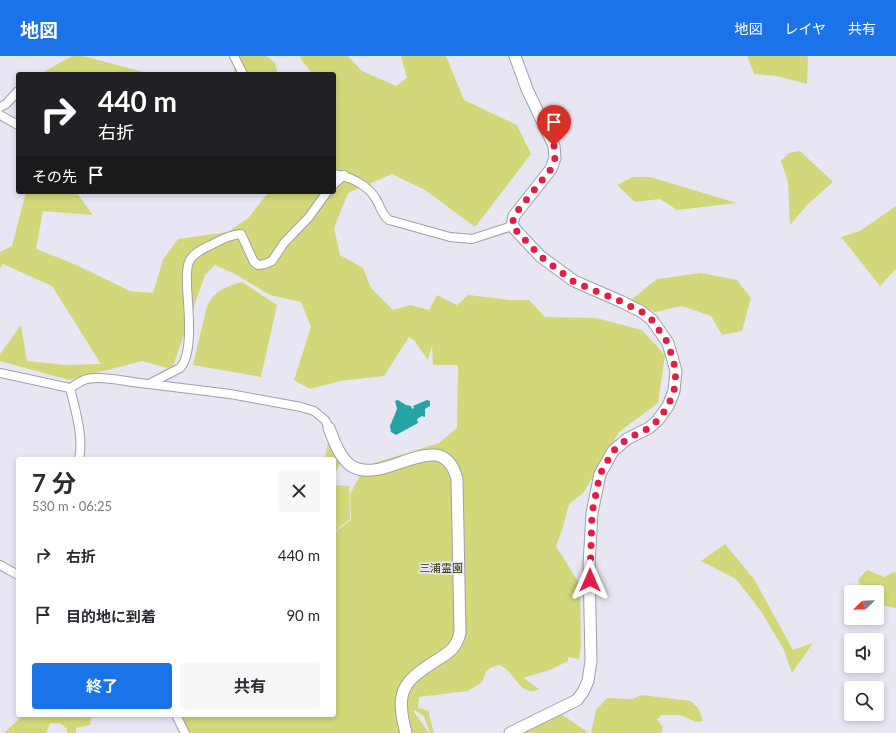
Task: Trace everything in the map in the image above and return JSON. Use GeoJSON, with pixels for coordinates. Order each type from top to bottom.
{"type":"FeatureCollection","features":[{"type":"Feature","properties":{"kind":"street"},"geometry":{"type":"LineString","coordinates":[[234,56],[241,72]]}},
{"type":"Feature","properties":{"kind":"street"},"geometry":{"type":"LineString","coordinates":[[512,226],[514,216],[551,169],[555,158],[554,146],[515,56]]}},
{"type":"Feature","properties":{"kind":"street"},"geometry":{"type":"LineString","coordinates":[[0,107],[6,104],[16,93]]}},
{"type":"Feature","properties":{"kind":"street"},"geometry":{"type":"LineString","coordinates":[[0,115],[16,124]]}},
{"type":"Feature","properties":{"kind":"street"},"geometry":{"type":"LineString","coordinates":[[336,174],[344,175],[371,192],[382,215],[388,220],[450,237],[472,239],[512,226]]}},
{"type":"Feature","properties":{"kind":"street"},"geometry":{"type":"LineString","coordinates":[[336,182],[344,175]]}},
{"type":"Feature","properties":{"kind":"street"},"geometry":{"type":"LineString","coordinates":[[149,384],[180,368],[184,364],[187,356],[190,330],[187,277],[189,262],[196,252],[232,234],[241,234],[254,262],[258,265],[272,261],[284,243],[309,217],[326,194]]}},
{"type":"Feature","properties":{"kind":"street"},"geometry":{"type":"LineString","coordinates":[[510,733],[577,700],[583,692],[588,680],[591,661],[589,565],[592,513],[600,474],[613,451],[627,439],[649,428],[658,420],[668,406],[674,391],[676,371],[668,343],[652,320],[642,312],[620,301],[574,282],[540,256],[512,226]]}},
{"type":"Feature","properties":{"kind":"street"},"geometry":{"type":"LineString","coordinates":[[0,373],[70,388],[85,379],[100,378],[136,384],[149,384],[230,394],[301,407],[314,411],[325,420],[339,452],[346,462],[355,468],[371,471],[430,454],[443,458],[451,464],[457,479],[460,633],[458,642],[448,654],[415,674],[407,683],[401,698],[401,713],[406,733]]}},
{"type":"Feature","properties":{"kind":"street"},"geometry":{"type":"LineString","coordinates":[[70,388],[79,430],[81,451],[79,457]]}},
{"type":"Feature","properties":{"kind":"street"},"geometry":{"type":"LineString","coordinates":[[0,565],[16,574]]}},
{"type":"Feature","properties":{"kind":"street"},"geometry":{"type":"LineString","coordinates":[[177,717],[185,733]]}},
{"type":"Feature","properties":{"kind":"green space"},"geometry":{"type":"Polygon","coordinates":[[[72,56],[83,56],[143,72],[44,72],[72,56]]]}},
{"type":"Feature","properties":{"kind":"green space"},"geometry":{"type":"Polygon","coordinates":[[[234,56],[267,56],[275,63],[277,72],[234,72],[234,56]]]}},
{"type":"Feature","properties":{"kind":"green space","name":"三浦霊園"},"geometry":{"type":"Polygon","coordinates":[[[300,56],[348,56],[362,71],[396,86],[407,78],[401,56],[446,56],[464,100],[517,125],[531,154],[475,227],[425,190],[392,174],[348,193],[334,228],[340,255],[363,268],[371,288],[393,310],[410,305],[429,310],[437,295],[457,305],[468,295],[511,300],[529,300],[545,317],[596,318],[642,330],[665,355],[658,403],[619,432],[584,492],[569,504],[556,546],[580,585],[581,646],[579,659],[568,657],[568,661],[550,670],[523,678],[539,689],[533,691],[524,689],[506,669],[499,665],[490,668],[486,672],[482,682],[468,691],[419,697],[418,708],[429,711],[434,733],[430,733],[424,716],[414,710],[429,733],[188,733],[178,717],[336,717],[336,531],[351,520],[350,494],[365,466],[439,443],[457,428],[458,365],[433,365],[432,346],[428,360],[414,340],[409,337],[384,376],[340,381],[310,389],[294,380],[311,327],[301,302],[270,295],[235,274],[215,265],[205,275],[173,366],[168,368],[142,361],[69,380],[0,361],[0,354],[21,325],[27,361],[66,365],[101,364],[52,286],[3,264],[0,268],[0,252],[12,246],[25,194],[77,194],[93,215],[43,211],[36,249],[74,264],[130,291],[153,293],[163,260],[178,239],[228,232],[248,218],[267,194],[336,194],[336,72],[311,72],[302,61],[300,56]]]}},
{"type":"Feature","properties":{"kind":"green space"},"geometry":{"type":"Polygon","coordinates":[[[747,56],[808,56],[807,84],[777,76],[754,74],[747,56]]]}},
{"type":"Feature","properties":{"kind":"green space"},"geometry":{"type":"Polygon","coordinates":[[[800,151],[833,182],[807,205],[790,225],[788,181],[781,161],[789,153],[800,151]]]}},
{"type":"Feature","properties":{"kind":"green space"},"geometry":{"type":"Polygon","coordinates":[[[633,177],[650,177],[737,203],[677,210],[660,199],[635,202],[617,185],[633,177]]]}},
{"type":"Feature","properties":{"kind":"green space"},"geometry":{"type":"Polygon","coordinates":[[[896,206],[896,269],[880,286],[841,237],[860,231],[896,206]]]}},
{"type":"Feature","properties":{"kind":"green space"},"geometry":{"type":"Polygon","coordinates":[[[701,273],[737,280],[751,298],[742,331],[722,335],[711,316],[682,306],[655,312],[631,300],[657,279],[701,273]]]}},
{"type":"Feature","properties":{"kind":"green space"},"geometry":{"type":"Polygon","coordinates":[[[242,282],[277,305],[261,377],[193,365],[207,306],[213,296],[217,293],[231,285],[242,282]]]}},
{"type":"Feature","properties":{"kind":"green space"},"geometry":{"type":"Polygon","coordinates":[[[330,441],[340,463],[336,471],[336,457],[325,457],[328,442],[330,441]]]}},
{"type":"Feature","properties":{"kind":"green space"},"geometry":{"type":"Polygon","coordinates":[[[336,485],[349,486],[350,519],[336,530],[336,485]]]}},
{"type":"Feature","properties":{"kind":"green space"},"geometry":{"type":"Polygon","coordinates":[[[725,544],[754,579],[793,650],[813,643],[792,673],[784,650],[761,611],[736,579],[701,561],[725,544]]]}},
{"type":"Feature","properties":{"kind":"green space"},"geometry":{"type":"Polygon","coordinates":[[[867,570],[884,577],[894,572],[896,573],[896,608],[884,605],[884,585],[860,585],[858,580],[867,570]]]}},
{"type":"Feature","properties":{"kind":"green space"},"geometry":{"type":"Polygon","coordinates":[[[642,695],[691,701],[698,708],[703,721],[696,722],[680,715],[661,715],[657,720],[663,727],[661,733],[591,733],[596,710],[607,698],[632,699],[642,695]]]}},
{"type":"Feature","properties":{"kind":"green space"},"geometry":{"type":"Polygon","coordinates":[[[561,714],[589,733],[521,733],[561,714]]]}},
{"type":"Feature","properties":{"kind":"green space"},"geometry":{"type":"Polygon","coordinates":[[[19,717],[92,717],[90,725],[76,728],[76,733],[67,733],[67,729],[60,723],[50,723],[46,733],[4,733],[19,717]]]}},
{"type":"Feature","properties":{"kind":"water"},"geometry":{"type":"Polygon","coordinates":[[[398,400],[411,406],[412,409],[414,408],[413,406],[427,400],[430,401],[430,406],[425,409],[425,417],[422,416],[417,419],[418,423],[396,435],[391,432],[390,426],[397,409],[395,401],[398,400]]]}},
{"type":"Feature","properties":{"kind":"route"},"geometry":{"type":"LineString","coordinates":[[554,146],[555,158],[551,169],[514,216],[512,226],[540,256],[574,282],[620,301],[642,312],[652,320],[668,343],[676,371],[674,391],[668,406],[658,420],[649,428],[627,439],[613,451],[600,474],[592,513],[589,565],[590,580]]}}]}
